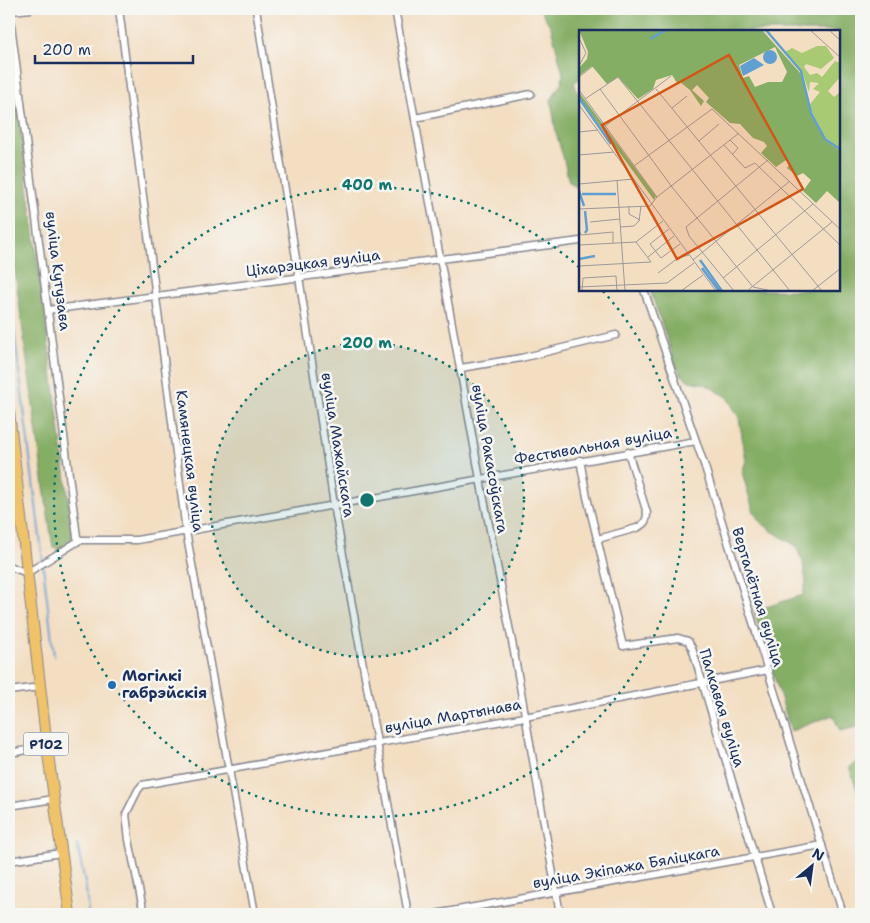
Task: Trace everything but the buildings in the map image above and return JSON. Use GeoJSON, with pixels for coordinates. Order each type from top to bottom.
{"type":"FeatureCollection","features":[{"type":"Feature","properties":{"kind":"main road","name":"Р102"},"geometry":{"type":"LineString","coordinates":[[9,412],[47,747],[70,914]]}},
{"type":"Feature","properties":{"kind":"street"},"geometry":{"type":"LineString","coordinates":[[10,10],[31,9]]}},
{"type":"Feature","properties":{"kind":"street","name":"Камянецкая вуліца"},"geometry":{"type":"LineString","coordinates":[[119,9],[186,531],[255,914]]}},
{"type":"Feature","properties":{"kind":"street","name":"вуліца Мажайскага"},"geometry":{"type":"LineString","coordinates":[[256,9],[334,505],[408,914]]}},
{"type":"Feature","properties":{"kind":"street","name":"вуліца Ракасоўскага"},"geometry":{"type":"LineString","coordinates":[[395,9],[560,914]]}},
{"type":"Feature","properties":{"kind":"street","name":"вуліца Кутузава"},"geometry":{"type":"LineString","coordinates":[[10,10],[79,538]]}},
{"type":"Feature","properties":{"kind":"street"},"geometry":{"type":"LineString","coordinates":[[415,118],[531,94]]}},
{"type":"Feature","properties":{"kind":"street","name":"Ціхарэцкая вуліца"},"geometry":{"type":"LineString","coordinates":[[48,310],[579,241]]}},
{"type":"Feature","properties":{"kind":"street","name":"Верталётная вуліца"},"geometry":{"type":"LineString","coordinates":[[644,291],[696,441],[843,914]]}},
{"type":"Feature","properties":{"kind":"street"},"geometry":{"type":"LineString","coordinates":[[461,368],[521,358],[616,335]]}},
{"type":"Feature","properties":{"kind":"street","name":"Фестывальная вуліца"},"geometry":{"type":"LineString","coordinates":[[79,538],[137,540],[580,460],[696,441]]}},
{"type":"Feature","properties":{"kind":"street"},"geometry":{"type":"LineString","coordinates":[[598,539],[637,528],[646,521],[647,513],[628,452]]}},
{"type":"Feature","properties":{"kind":"street","name":"Палкавая вуліца"},"geometry":{"type":"LineString","coordinates":[[580,460],[622,646],[678,638],[688,641],[692,648],[772,914]]}},
{"type":"Feature","properties":{"kind":"street"},"geometry":{"type":"LineString","coordinates":[[9,566],[27,572],[79,538]]}},
{"type":"Feature","properties":{"kind":"street","name":"вуліца Мартынава"},"geometry":{"type":"LineString","coordinates":[[144,914],[126,814],[142,785],[525,717],[768,670]]}},
{"type":"Feature","properties":{"kind":"street"},"geometry":{"type":"LineString","coordinates":[[9,691],[40,687]]}},
{"type":"Feature","properties":{"kind":"street"},"geometry":{"type":"LineString","coordinates":[[9,753],[47,747]]}},
{"type":"Feature","properties":{"kind":"street"},"geometry":{"type":"LineString","coordinates":[[9,806],[54,799]]}},
{"type":"Feature","properties":{"kind":"street","name":"вуліца Экіпажа Бяліцкага"},"geometry":{"type":"LineString","coordinates":[[435,914],[822,845]]}},
{"type":"Feature","properties":{"kind":"street"},"geometry":{"type":"LineString","coordinates":[[9,861],[61,853]]}},
{"type":"Feature","properties":{"kind":"green space"},"geometry":{"type":"Polygon","coordinates":[[[540,9],[861,9],[861,726],[840,731],[833,715],[791,731],[754,611],[803,595],[806,582],[803,562],[796,546],[759,521],[753,510],[742,472],[746,461],[739,418],[727,397],[705,384],[689,381],[681,374],[676,365],[650,291],[840,291],[840,30],[579,30],[579,80],[574,82],[579,98],[579,185],[575,187],[569,182],[556,133],[551,100],[562,82],[563,74],[551,27],[540,9]]]}},
{"type":"Feature","properties":{"kind":"green space"},"geometry":{"type":"Polygon","coordinates":[[[9,38],[73,534],[70,542],[60,549],[53,547],[48,516],[9,228],[9,38]]]}},
{"type":"Feature","properties":{"kind":"green space"},"geometry":{"type":"Polygon","coordinates":[[[861,760],[861,801],[849,767],[861,760]]]}},
{"type":"Feature","properties":{"kind":"waterway"},"geometry":{"type":"LineString","coordinates":[[9,290],[43,561]]}},
{"type":"Feature","properties":{"kind":"waterway"},"geometry":{"type":"LineString","coordinates":[[43,566],[54,656]]}},
{"type":"Feature","properties":{"kind":"waterway"},"geometry":{"type":"LineString","coordinates":[[77,844],[86,888],[88,914]]}},
{"type":"Feature","properties":{"kind":"place","name":"Могілкі габрэйскія"},"geometry":{"type":"Point","coordinates":[112,685]}}]}
